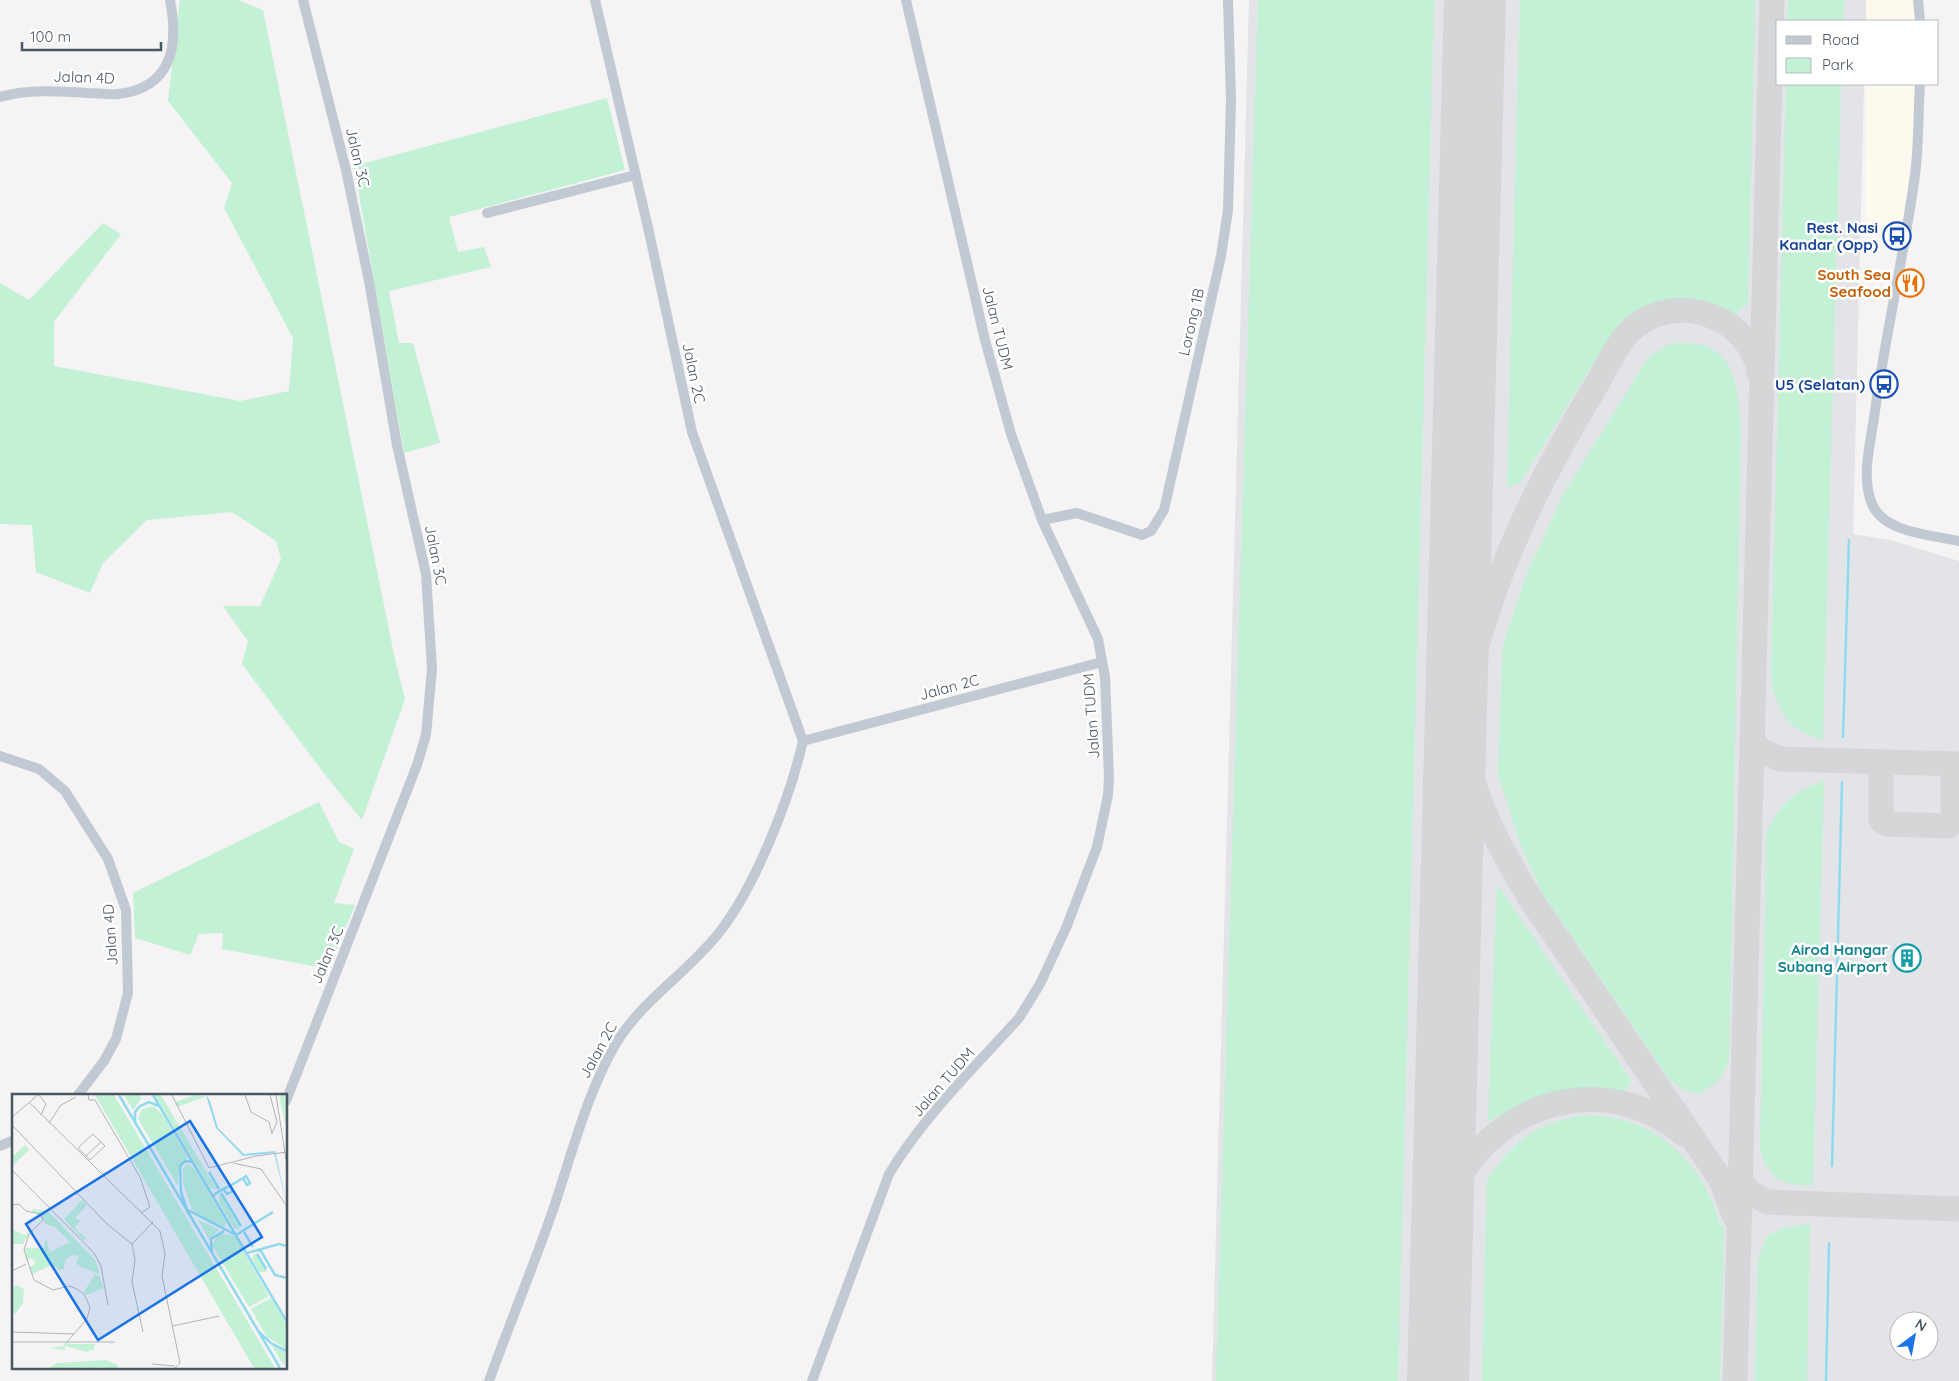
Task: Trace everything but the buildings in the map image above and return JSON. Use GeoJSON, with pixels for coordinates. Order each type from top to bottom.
{"type":"FeatureCollection","features":[{"type":"Feature","properties":{"kind":"street","name":"Jalan 4D"},"geometry":{"type":"LineString","coordinates":[[0,97],[52,91],[118,94],[144,88],[162,75],[169,64],[172,50],[174,17],[170,0]]}},
{"type":"Feature","properties":{"kind":"street","name":"Jalan 3C"},"geometry":{"type":"LineString","coordinates":[[288,1096],[417,765],[426,735],[432,669],[426,574],[397,445],[369,281],[348,180],[303,0]]}},
{"type":"Feature","properties":{"kind":"street","name":"Jalan 2C"},"geometry":{"type":"LineString","coordinates":[[489,1381],[554,1205],[600,1072],[617,1042],[634,1019],[718,934],[746,891],[797,768],[803,741],[695,445],[594,0]]}},
{"type":"Feature","properties":{"kind":"street","name":"Jalan TUDM"},"geometry":{"type":"LineString","coordinates":[[812,1381],[889,1174],[908,1144],[933,1114],[1019,1018],[1044,976],[1066,928],[1096,847],[1108,795],[1105,677],[1098,639],[1042,520],[1015,448],[984,340],[906,0]]}},
{"type":"Feature","properties":{"kind":"street","name":"Lorong 1B"},"geometry":{"type":"LineString","coordinates":[[1042,520],[1077,513],[1142,535],[1151,531],[1164,510],[1221,256],[1228,210],[1231,99],[1228,0]]}},
{"type":"Feature","properties":{"kind":"street"},"geometry":{"type":"LineString","coordinates":[[1918,0],[1920,20]]}},
{"type":"Feature","properties":{"kind":"street"},"geometry":{"type":"LineString","coordinates":[[1920,85],[1915,174],[1882,360],[1866,474],[1872,504],[1878,514],[1887,522],[1902,528],[1959,541]]}},
{"type":"Feature","properties":{"kind":"street"},"geometry":{"type":"LineString","coordinates":[[487,213],[635,175]]}},
{"type":"Feature","properties":{"kind":"street","name":"Jalan 2C"},"geometry":{"type":"LineString","coordinates":[[803,741],[1102,662]]}},
{"type":"Feature","properties":{"kind":"street","name":"Jalan 4D"},"geometry":{"type":"LineString","coordinates":[[0,756],[39,769],[65,791],[108,859],[126,910],[128,993],[116,1039],[104,1061],[79,1094]]}},
{"type":"Feature","properties":{"kind":"street"},"geometry":{"type":"LineString","coordinates":[[0,1146],[12,1141]]}},
{"type":"Feature","properties":{"kind":"shaded area"},"geometry":{"type":"Polygon","coordinates":[[[1249,0],[1866,0],[1866,20],[1776,20],[1776,85],[1864,85],[1853,534],[1890,540],[1959,561],[1959,1381],[1212,1381],[1249,0]]]}},
{"type":"Feature","properties":{"kind":"shaded area"},"geometry":{"type":"Polygon","coordinates":[[[1866,0],[1916,0],[1917,20],[1866,20],[1866,0]]]}},
{"type":"Feature","properties":{"kind":"shaded area"},"geometry":{"type":"Polygon","coordinates":[[[1866,85],[1919,85],[1901,255],[1865,235],[1866,85]]]}},
{"type":"Feature","properties":{"kind":"green space"},"geometry":{"type":"Polygon","coordinates":[[[180,0],[238,0],[263,10],[395,659],[405,699],[362,820],[326,776],[242,664],[248,641],[223,606],[260,606],[281,559],[276,541],[232,512],[147,520],[103,563],[90,593],[36,572],[32,525],[0,524],[0,283],[29,300],[103,223],[121,234],[54,322],[54,366],[240,401],[289,391],[293,338],[224,208],[232,183],[168,101],[180,0]]]}},
{"type":"Feature","properties":{"kind":"green space"},"geometry":{"type":"Polygon","coordinates":[[[1258,0],[1434,0],[1398,1381],[1216,1381],[1258,0]]]}},
{"type":"Feature","properties":{"kind":"green space"},"geometry":{"type":"Polygon","coordinates":[[[1520,0],[1755,0],[1748,303],[1736,314],[1699,302],[1682,301],[1666,302],[1650,307],[1635,315],[1607,341],[1520,483],[1507,487],[1520,0]]]}},
{"type":"Feature","properties":{"kind":"green space"},"geometry":{"type":"Polygon","coordinates":[[[1788,0],[1844,0],[1843,20],[1787,20],[1788,0]]]}},
{"type":"Feature","properties":{"kind":"green space"},"geometry":{"type":"Polygon","coordinates":[[[1786,85],[1841,85],[1823,740],[1801,731],[1786,718],[1777,701],[1771,678],[1786,85]]]}},
{"type":"Feature","properties":{"kind":"green space"},"geometry":{"type":"Polygon","coordinates":[[[607,98],[625,170],[449,217],[458,252],[484,247],[491,267],[389,291],[399,343],[413,343],[440,443],[404,453],[354,166],[607,98]]]}},
{"type":"Feature","properties":{"kind":"green space"},"geometry":{"type":"Polygon","coordinates":[[[1671,343],[1690,343],[1705,346],[1719,354],[1726,362],[1735,382],[1741,425],[1729,1060],[1718,1081],[1698,1094],[1683,1090],[1669,1079],[1543,894],[1521,846],[1498,774],[1503,644],[1529,569],[1564,493],[1648,358],[1671,343]]]}},
{"type":"Feature","properties":{"kind":"green space"},"geometry":{"type":"Polygon","coordinates":[[[1824,781],[1813,1185],[1802,1185],[1785,1182],[1772,1174],[1763,1159],[1760,1148],[1767,831],[1783,806],[1805,789],[1824,781]]]}},
{"type":"Feature","properties":{"kind":"green space"},"geometry":{"type":"Polygon","coordinates":[[[319,802],[339,842],[354,849],[334,903],[355,905],[329,969],[222,949],[223,933],[199,934],[190,955],[135,938],[133,893],[319,802]]]}},
{"type":"Feature","properties":{"kind":"green space"},"geometry":{"type":"Polygon","coordinates":[[[1497,884],[1632,1082],[1623,1092],[1585,1091],[1553,1095],[1522,1105],[1488,1121],[1497,884]]]}},
{"type":"Feature","properties":{"kind":"green space"},"geometry":{"type":"Polygon","coordinates":[[[1580,1116],[1607,1117],[1628,1121],[1647,1129],[1665,1140],[1680,1154],[1694,1169],[1705,1187],[1714,1205],[1720,1225],[1724,1226],[1720,1381],[1482,1381],[1487,1180],[1506,1155],[1526,1137],[1550,1124],[1580,1116]]]}},
{"type":"Feature","properties":{"kind":"green space"},"geometry":{"type":"Polygon","coordinates":[[[1810,1224],[1807,1381],[1755,1381],[1758,1259],[1767,1236],[1786,1227],[1810,1224]]]}},
{"type":"Feature","properties":{"kind":"waterway"},"geometry":{"type":"LineString","coordinates":[[1843,737],[1849,540]]}},
{"type":"Feature","properties":{"kind":"waterway"},"geometry":{"type":"LineString","coordinates":[[1832,1166],[1842,782]]}},
{"type":"Feature","properties":{"kind":"waterway"},"geometry":{"type":"LineString","coordinates":[[1826,1381],[1829,1243]]}},
{"type":"Feature","properties":{"kind":"taxiway"},"geometry":{"type":"LineString","coordinates":[[1735,1381],[1772,0]]}},
{"type":"Feature","properties":{"kind":"taxiway"},"geometry":{"type":"LineString","coordinates":[[1454,776],[1465,701],[1474,657],[1496,586],[1540,485],[1575,421],[1625,337],[1639,324],[1659,314],[1681,310],[1703,313],[1730,326],[1744,339],[1754,355],[1759,373]]}},
{"type":"Feature","properties":{"kind":"taxiway"},"geometry":{"type":"LineString","coordinates":[[1753,742],[1763,752],[1781,759],[1959,764]]}},
{"type":"Feature","properties":{"kind":"taxiway"},"geometry":{"type":"LineString","coordinates":[[1464,744],[1468,765],[1481,805],[1519,879],[1721,1180],[1735,1217]]}},
{"type":"Feature","properties":{"kind":"taxiway"},"geometry":{"type":"LineString","coordinates":[[1881,761],[1881,820],[1887,824],[1949,826],[1953,821],[1953,764]]}},
{"type":"Feature","properties":{"kind":"taxiway"},"geometry":{"type":"LineString","coordinates":[[1442,1248],[1451,1198],[1463,1171],[1484,1145],[1508,1125],[1536,1110],[1565,1102],[1596,1100],[1626,1104],[1656,1116],[1684,1134]]}},
{"type":"Feature","properties":{"kind":"taxiway"},"geometry":{"type":"LineString","coordinates":[[1742,1183],[1750,1192],[1767,1202],[1959,1209]]}},
{"type":"Feature","properties":{"kind":"runway"},"geometry":{"type":"LineString","coordinates":[[1438,1381],[1475,0]]}},
{"type":"Feature","properties":{"kind":"place","name":"Rest. Nasi Kandar (Opp)"},"geometry":{"type":"Point","coordinates":[1897,236]}},
{"type":"Feature","properties":{"kind":"place","name":"South Sea Seafood"},"geometry":{"type":"Point","coordinates":[1910,283]}},
{"type":"Feature","properties":{"kind":"place","name":"U5 (Selatan)"},"geometry":{"type":"Point","coordinates":[1884,384]}},
{"type":"Feature","properties":{"kind":"place","name":"Airod Hangar Subang Airport"},"geometry":{"type":"Point","coordinates":[1907,958]}}]}
